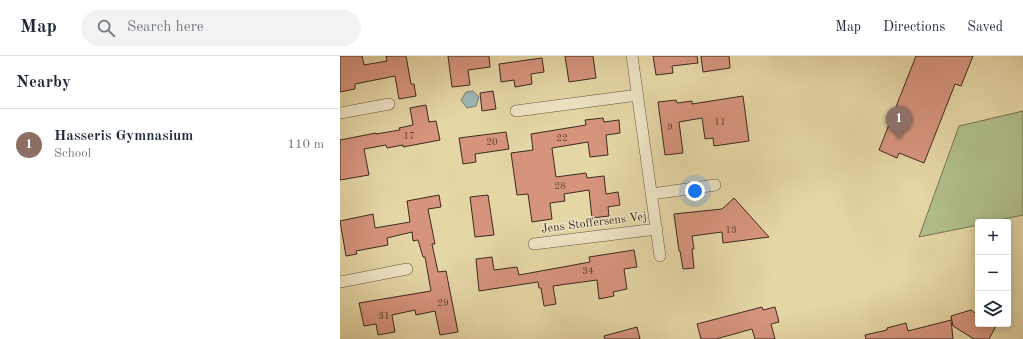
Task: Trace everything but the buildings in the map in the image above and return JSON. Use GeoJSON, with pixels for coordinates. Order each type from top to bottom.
{"type":"FeatureCollection","features":[{"type":"Feature","properties":{"kind":"street","name":"Jens Stoffersens Vej"},"geometry":{"type":"LineString","coordinates":[[632,56],[660,256]]}},
{"type":"Feature","properties":{"kind":"street"},"geometry":{"type":"LineString","coordinates":[[516,111],[638,95]]}},
{"type":"Feature","properties":{"kind":"street"},"geometry":{"type":"LineString","coordinates":[[340,113],[389,104]]}},
{"type":"Feature","properties":{"kind":"street","name":"Jens Stoffersens Vej"},"geometry":{"type":"LineString","coordinates":[[652,194],[715,185]]}},
{"type":"Feature","properties":{"kind":"street","name":"Jens Stoffersens Vej"},"geometry":{"type":"LineString","coordinates":[[534,244],[657,229]]}},
{"type":"Feature","properties":{"kind":"street"},"geometry":{"type":"LineString","coordinates":[[340,282],[407,269]]}},
{"type":"Feature","properties":{"kind":"green space"},"geometry":{"type":"Polygon","coordinates":[[[1023,111],[1023,215],[1004,219],[975,219],[975,226],[919,237],[959,126],[1023,111]]]}},
{"type":"Feature","properties":{"kind":"water"},"geometry":{"type":"Polygon","coordinates":[[[473,91],[479,97],[476,106],[467,108],[461,100],[466,92],[473,91]]]}},
{"type":"Feature","properties":{"kind":"place","name":"Hasseris Gymnasium"},"geometry":{"type":"Point","coordinates":[899,139]}}]}
